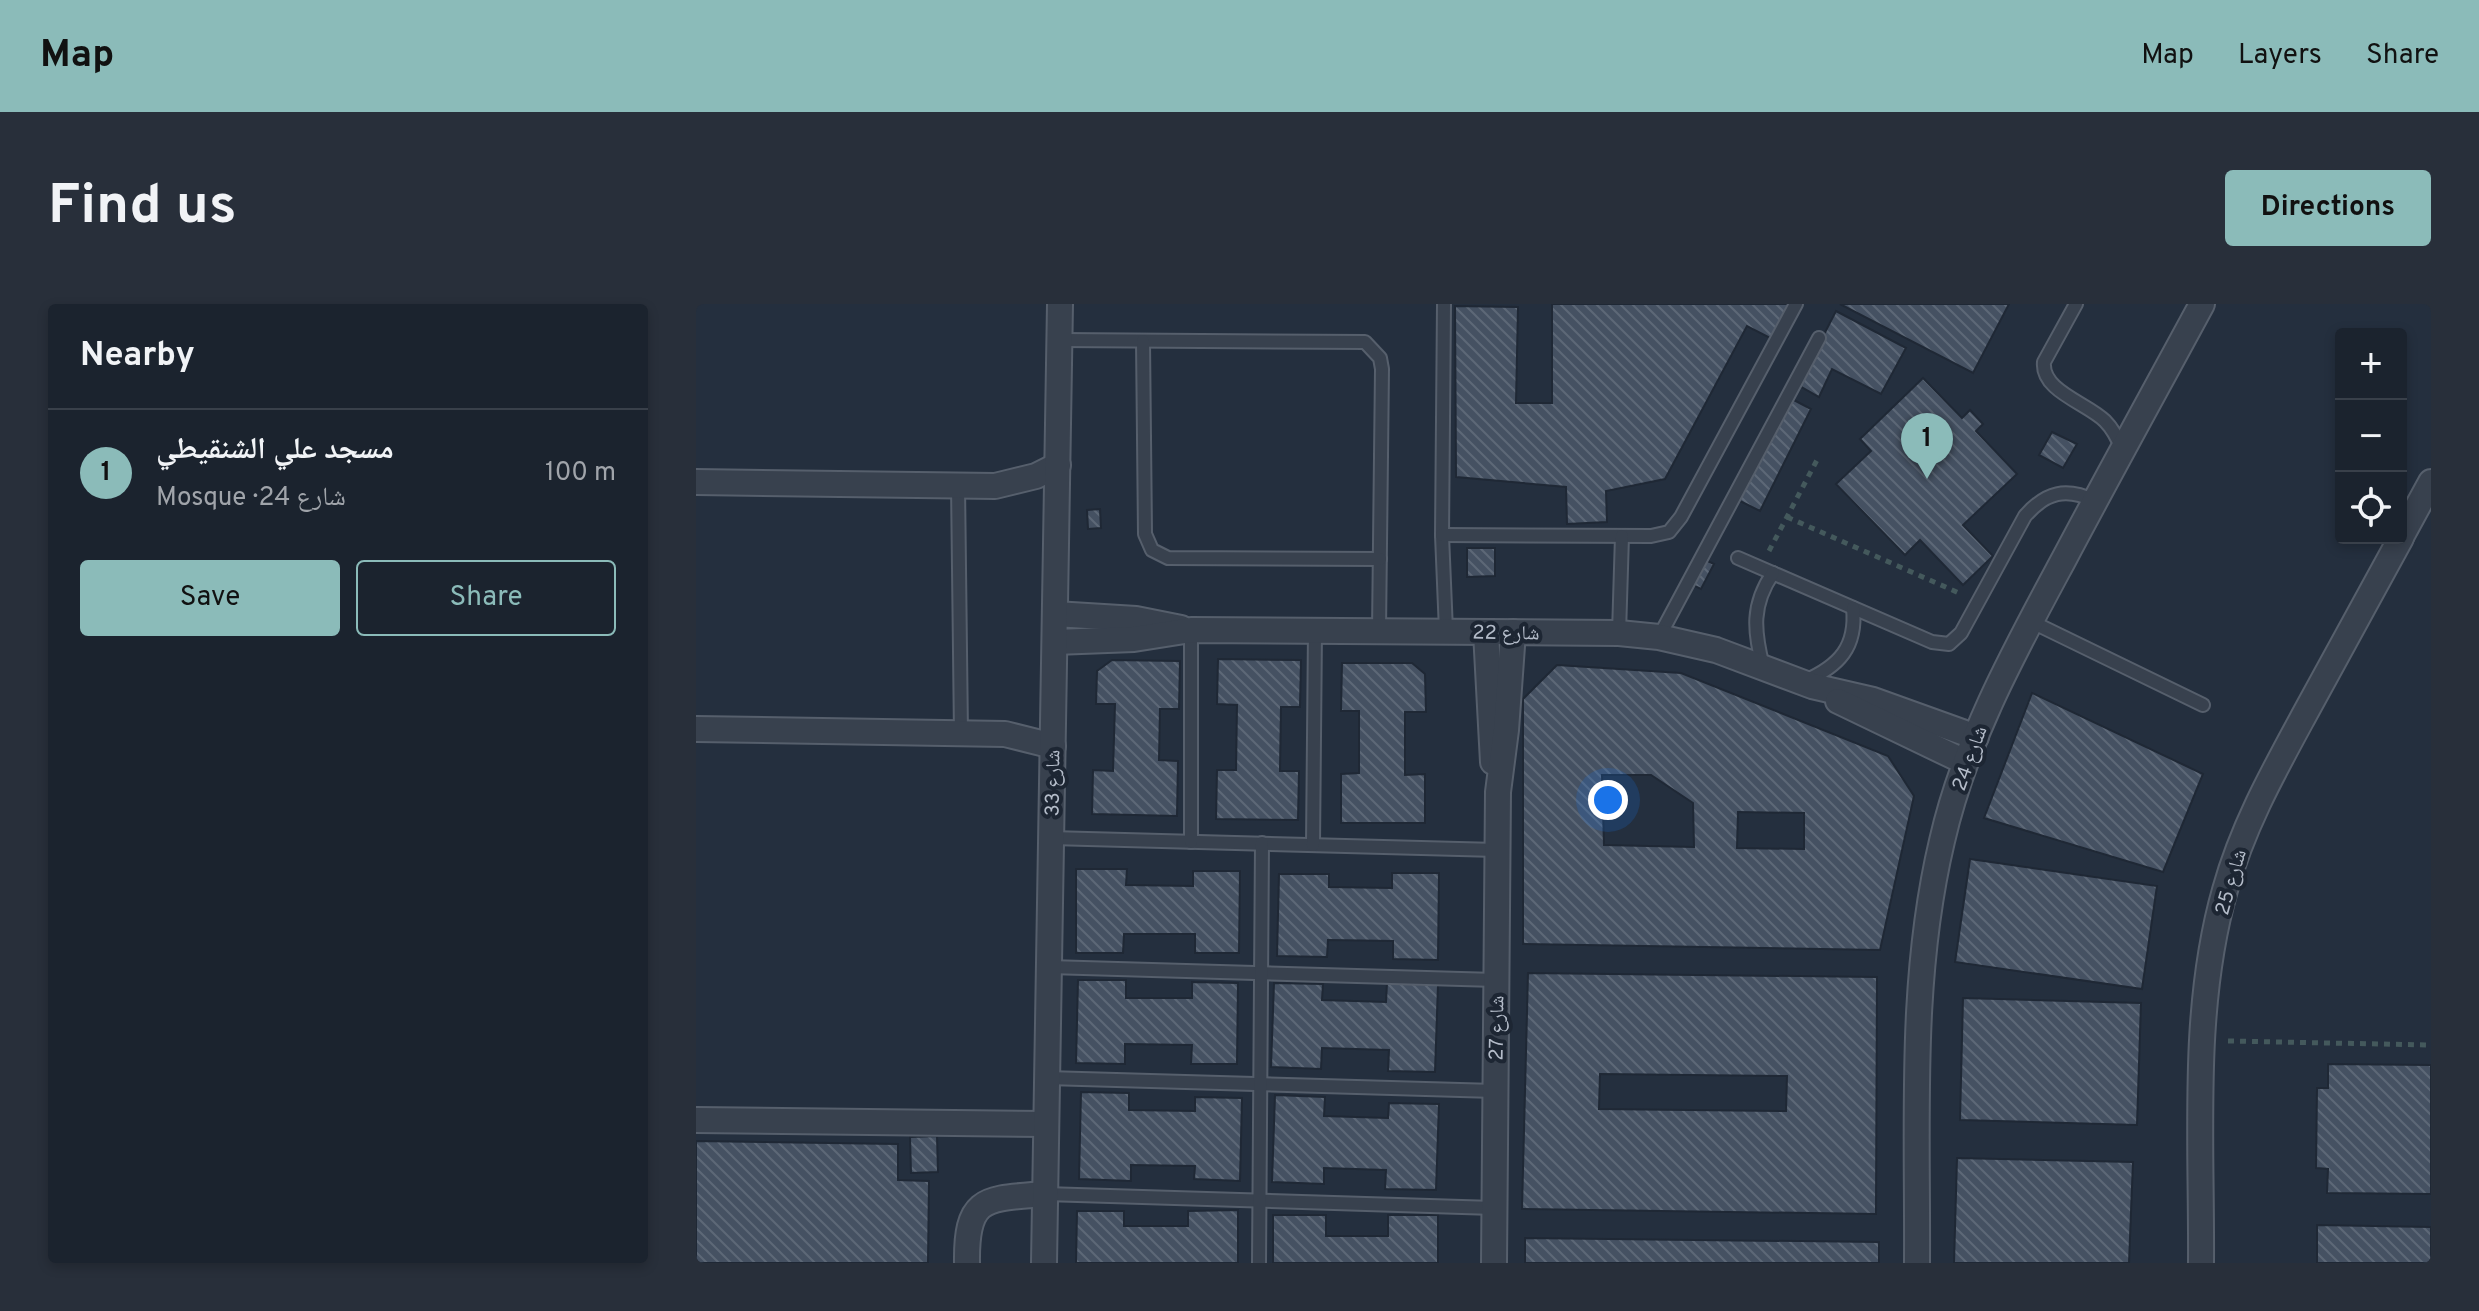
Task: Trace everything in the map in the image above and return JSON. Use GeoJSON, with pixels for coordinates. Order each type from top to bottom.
{"type":"FeatureCollection","features":[{"type":"Feature","properties":{"kind":"street","name":"شارع 33"},"geometry":{"type":"LineString","coordinates":[[1044,1263],[1060,304]]}},
{"type":"Feature","properties":{"kind":"street","name":"شارع 24"},"geometry":{"type":"LineString","coordinates":[[1917,1263],[1918,1000],[1926,919],[1942,840],[1965,762],[1996,688],[2030,621],[2202,304]]}},
{"type":"Feature","properties":{"kind":"street"},"geometry":{"type":"LineString","coordinates":[[696,482],[1016,483],[1058,465]]}},
{"type":"Feature","properties":{"kind":"street","name":"شارع 25"},"geometry":{"type":"LineString","coordinates":[[2407,527],[2431,482]]}},
{"type":"Feature","properties":{"kind":"street","name":"شارع 25"},"geometry":{"type":"LineString","coordinates":[[2201,1263],[2204,1040],[2212,951],[2225,890],[2246,830],[2273,773],[2398,544]]}},
{"type":"Feature","properties":{"kind":"street","name":"شارع 22"},"geometry":{"type":"LineString","coordinates":[[1055,614],[1155,622],[1191,630]]}},
{"type":"Feature","properties":{"kind":"street","name":"شارع 22"},"geometry":{"type":"LineString","coordinates":[[1055,642],[1144,638],[1191,630],[1619,633],[1659,637],[1716,650],[1807,684],[1866,716],[1965,762]]}},
{"type":"Feature","properties":{"kind":"street","name":"شارع 27"},"geometry":{"type":"LineString","coordinates":[[1486,632],[1489,730],[1498,792]]}},
{"type":"Feature","properties":{"kind":"street","name":"شارع 27"},"geometry":{"type":"LineString","coordinates":[[1494,1263],[1498,792],[1513,632]]}},
{"type":"Feature","properties":{"kind":"street","name":"شارع 22"},"geometry":{"type":"LineString","coordinates":[[1807,684],[1873,700],[1976,737]]}},
{"type":"Feature","properties":{"kind":"street"},"geometry":{"type":"LineString","coordinates":[[696,729],[1021,736],[1053,746]]}},
{"type":"Feature","properties":{"kind":"street"},"geometry":{"type":"LineString","coordinates":[[696,1120],[1046,1124]]}},
{"type":"Feature","properties":{"kind":"street"},"geometry":{"type":"LineString","coordinates":[[967,1263],[967,1230],[977,1210],[997,1198],[1045,1194]]}},
{"type":"Feature","properties":{"kind":"lane"},"geometry":{"type":"LineString","coordinates":[[1444,304],[1442,535],[1446,631]]}},
{"type":"Feature","properties":{"kind":"lane"},"geometry":{"type":"LineString","coordinates":[[1442,535],[1660,535],[1676,525],[1796,304]]}},
{"type":"Feature","properties":{"kind":"lane"},"geometry":{"type":"LineString","coordinates":[[2076,304],[2043,370],[2051,384],[2104,420],[2123,450]]}},
{"type":"Feature","properties":{"kind":"lane"},"geometry":{"type":"LineString","coordinates":[[1659,637],[1819,338]]}},
{"type":"Feature","properties":{"kind":"lane"},"geometry":{"type":"LineString","coordinates":[[1060,340],[1365,342],[1374,349],[1382,369],[1379,631]]}},
{"type":"Feature","properties":{"kind":"lane"},"geometry":{"type":"LineString","coordinates":[[1143,341],[1145,534],[1152,550],[1168,558],[1380,559]]}},
{"type":"Feature","properties":{"kind":"lane"},"geometry":{"type":"LineString","coordinates":[[958,485],[961,734]]}},
{"type":"Feature","properties":{"kind":"lane"},"geometry":{"type":"LineString","coordinates":[[1738,558],[1940,645],[1956,640],[2025,516],[2038,501],[2057,493],[2077,492],[2095,501]]}},
{"type":"Feature","properties":{"kind":"lane"},"geometry":{"type":"LineString","coordinates":[[1619,633],[1622,536]]}},
{"type":"Feature","properties":{"kind":"lane"},"geometry":{"type":"LineString","coordinates":[[1763,667],[1754,625],[1762,589],[1773,573]]}},
{"type":"Feature","properties":{"kind":"lane"},"geometry":{"type":"LineString","coordinates":[[1807,684],[1844,654],[1855,627],[1853,608]]}},
{"type":"Feature","properties":{"kind":"lane"},"geometry":{"type":"LineString","coordinates":[[2030,621],[2203,705]]}},
{"type":"Feature","properties":{"kind":"lane"},"geometry":{"type":"LineString","coordinates":[[1191,630],[1191,842]]}},
{"type":"Feature","properties":{"kind":"lane"},"geometry":{"type":"LineString","coordinates":[[1313,845],[1315,630]]}},
{"type":"Feature","properties":{"kind":"lane"},"geometry":{"type":"LineString","coordinates":[[1051,838],[1497,850]]}},
{"type":"Feature","properties":{"kind":"lane"},"geometry":{"type":"LineString","coordinates":[[1259,1263],[1262,843]]}},
{"type":"Feature","properties":{"kind":"lane"},"geometry":{"type":"LineString","coordinates":[[1049,967],[1496,980]]}},
{"type":"Feature","properties":{"kind":"lane"},"geometry":{"type":"LineString","coordinates":[[1047,1078],[1495,1091]]}},
{"type":"Feature","properties":{"kind":"lane"},"geometry":{"type":"LineString","coordinates":[[1045,1194],[1494,1208]]}},
{"type":"Feature","properties":{"kind":"path"},"geometry":{"type":"LineString","coordinates":[[1760,568],[1817,460]]}},
{"type":"Feature","properties":{"kind":"path"},"geometry":{"type":"LineString","coordinates":[[1787,517],[1978,602]]}},
{"type":"Feature","properties":{"kind":"path"},"geometry":{"type":"LineString","coordinates":[[2204,1040],[2431,1045]]}},
{"type":"Feature","properties":{"kind":"building"},"geometry":{"type":"Polygon","coordinates":[[[1552,304],[1792,304],[1772,339],[1747,326],[1665,479],[1606,491],[1607,522],[1567,524],[1566,487],[1456,477],[1455,306],[1518,307],[1516,403],[1552,403],[1552,304]]]}},
{"type":"Feature","properties":{"kind":"building"},"geometry":{"type":"Polygon","coordinates":[[[1840,304],[2009,304],[1973,373],[1840,304]]]}},
{"type":"Feature","properties":{"kind":"building"},"geometry":{"type":"Polygon","coordinates":[[[1836,311],[1906,348],[1881,394],[1832,369],[1819,397],[1798,385],[1836,311]]]}},
{"type":"Feature","properties":{"kind":"building"},"geometry":{"type":"Polygon","coordinates":[[[1923,378],[1962,418],[1970,410],[1983,424],[1976,431],[2017,474],[1963,525],[1993,556],[1963,585],[1920,540],[1905,555],[1836,484],[1871,451],[1860,439],[1923,378]]]}},
{"type":"Feature","properties":{"kind":"building"},"geometry":{"type":"Polygon","coordinates":[[[1790,398],[1811,409],[1760,511],[1738,500],[1790,398]]]}},
{"type":"Feature","properties":{"kind":"building"},"geometry":{"type":"Polygon","coordinates":[[[2052,432],[2077,444],[2063,468],[2039,455],[2052,432]]]}},
{"type":"Feature","properties":{"kind":"building"},"geometry":{"type":"Polygon","coordinates":[[[1100,509],[1101,528],[1088,529],[1087,510],[1100,509]]]}},
{"type":"Feature","properties":{"kind":"building"},"geometry":{"type":"Polygon","coordinates":[[[1467,548],[1495,548],[1495,576],[1467,577],[1467,548]]]}},
{"type":"Feature","properties":{"kind":"building"},"geometry":{"type":"Polygon","coordinates":[[[1699,557],[1714,564],[1701,589],[1686,582],[1699,557]]]}},
{"type":"Feature","properties":{"kind":"building"},"geometry":{"type":"Polygon","coordinates":[[[1218,659],[1301,660],[1300,707],[1281,707],[1280,771],[1299,771],[1298,820],[1216,819],[1217,770],[1236,770],[1237,705],[1217,704],[1218,659]]]}},
{"type":"Feature","properties":{"kind":"building"},"geometry":{"type":"Polygon","coordinates":[[[1112,660],[1180,661],[1179,709],[1160,709],[1159,760],[1178,761],[1177,816],[1092,814],[1093,770],[1113,771],[1115,704],[1096,704],[1097,671],[1112,660]]]}},
{"type":"Feature","properties":{"kind":"building"},"geometry":{"type":"Polygon","coordinates":[[[1342,663],[1412,663],[1425,674],[1426,712],[1405,712],[1405,775],[1425,774],[1425,823],[1341,823],[1341,774],[1359,773],[1359,711],[1341,711],[1342,663]]]}},
{"type":"Feature","properties":{"kind":"building"},"geometry":{"type":"Polygon","coordinates":[[[1557,665],[1681,673],[1888,756],[1914,796],[1880,950],[1523,944],[1523,699],[1557,665]],[[1602,775],[1604,845],[1694,847],[1693,803],[1651,775],[1602,775]],[[1738,812],[1737,848],[1804,849],[1804,813],[1738,812]]]}},
{"type":"Feature","properties":{"kind":"building"},"geometry":{"type":"Polygon","coordinates":[[[2032,693],[2203,774],[2163,872],[1984,818],[2032,693]]]}},
{"type":"Feature","properties":{"kind":"building"},"geometry":{"type":"Polygon","coordinates":[[[1970,859],[2157,886],[2142,989],[1955,962],[1970,859]]]}},
{"type":"Feature","properties":{"kind":"building"},"geometry":{"type":"Polygon","coordinates":[[[1076,869],[1127,869],[1126,885],[1193,886],[1193,871],[1240,871],[1239,953],[1195,953],[1195,934],[1124,934],[1123,953],[1076,953],[1076,869]]]}},
{"type":"Feature","properties":{"kind":"building"},"geometry":{"type":"Polygon","coordinates":[[[1392,873],[1439,873],[1438,960],[1393,959],[1393,941],[1328,940],[1327,957],[1277,956],[1279,874],[1329,874],[1329,887],[1392,888],[1392,873]]]}},
{"type":"Feature","properties":{"kind":"building"},"geometry":{"type":"Polygon","coordinates":[[[1528,973],[1877,977],[1876,1214],[1522,1209],[1528,973]],[[1600,1074],[1599,1109],[1786,1111],[1787,1076],[1600,1074]]]}},
{"type":"Feature","properties":{"kind":"building"},"geometry":{"type":"Polygon","coordinates":[[[1078,980],[1126,980],[1126,998],[1192,998],[1192,982],[1238,983],[1237,1064],[1191,1064],[1192,1045],[1125,1044],[1125,1064],[1076,1063],[1078,980]]]}},
{"type":"Feature","properties":{"kind":"building"},"geometry":{"type":"Polygon","coordinates":[[[1274,983],[1323,984],[1322,1000],[1386,1002],[1387,983],[1438,985],[1435,1072],[1388,1071],[1389,1050],[1322,1048],[1321,1069],[1271,1067],[1274,983]]]}},
{"type":"Feature","properties":{"kind":"building"},"geometry":{"type":"Polygon","coordinates":[[[1963,998],[2141,1003],[2137,1125],[1960,1120],[1963,998]]]}},
{"type":"Feature","properties":{"kind":"building"},"geometry":{"type":"Polygon","coordinates":[[[2328,1064],[2431,1065],[2431,1194],[2327,1193],[2328,1169],[2316,1168],[2317,1088],[2328,1088],[2328,1064]]]}},
{"type":"Feature","properties":{"kind":"building"},"geometry":{"type":"Polygon","coordinates":[[[1081,1092],[1129,1093],[1129,1110],[1195,1111],[1195,1097],[1242,1098],[1240,1181],[1194,1179],[1195,1166],[1131,1165],[1131,1181],[1079,1179],[1081,1092]]]}},
{"type":"Feature","properties":{"kind":"building"},"geometry":{"type":"Polygon","coordinates":[[[1275,1095],[1325,1097],[1324,1116],[1388,1118],[1389,1103],[1439,1104],[1436,1190],[1385,1189],[1386,1170],[1324,1168],[1324,1184],[1272,1182],[1275,1095]]]}},
{"type":"Feature","properties":{"kind":"building"},"geometry":{"type":"Polygon","coordinates":[[[937,1136],[938,1172],[911,1173],[910,1137],[937,1136]]]}},
{"type":"Feature","properties":{"kind":"building"},"geometry":{"type":"Polygon","coordinates":[[[696,1141],[898,1144],[898,1180],[929,1181],[928,1263],[696,1263],[696,1141]]]}},
{"type":"Feature","properties":{"kind":"building"},"geometry":{"type":"Polygon","coordinates":[[[1957,1158],[2133,1162],[2129,1263],[1954,1263],[1957,1158]]]}},
{"type":"Feature","properties":{"kind":"building"},"geometry":{"type":"Polygon","coordinates":[[[1238,1210],[1238,1263],[1076,1263],[1077,1211],[1124,1211],[1124,1226],[1188,1226],[1188,1211],[1238,1210]]]}},
{"type":"Feature","properties":{"kind":"building"},"geometry":{"type":"Polygon","coordinates":[[[1273,1215],[1326,1215],[1326,1236],[1388,1236],[1388,1215],[1438,1215],[1438,1263],[1273,1263],[1273,1215]]]}},
{"type":"Feature","properties":{"kind":"building"},"geometry":{"type":"Polygon","coordinates":[[[2317,1225],[2431,1227],[2431,1263],[2317,1263],[2317,1225]]]}},
{"type":"Feature","properties":{"kind":"building"},"geometry":{"type":"Polygon","coordinates":[[[1525,1238],[1879,1242],[1879,1263],[1525,1263],[1525,1238]]]}},
{"type":"Feature","properties":{"kind":"place","name":"مسجد علي الشنقيطي"},"geometry":{"type":"Point","coordinates":[1927,479]}}]}
